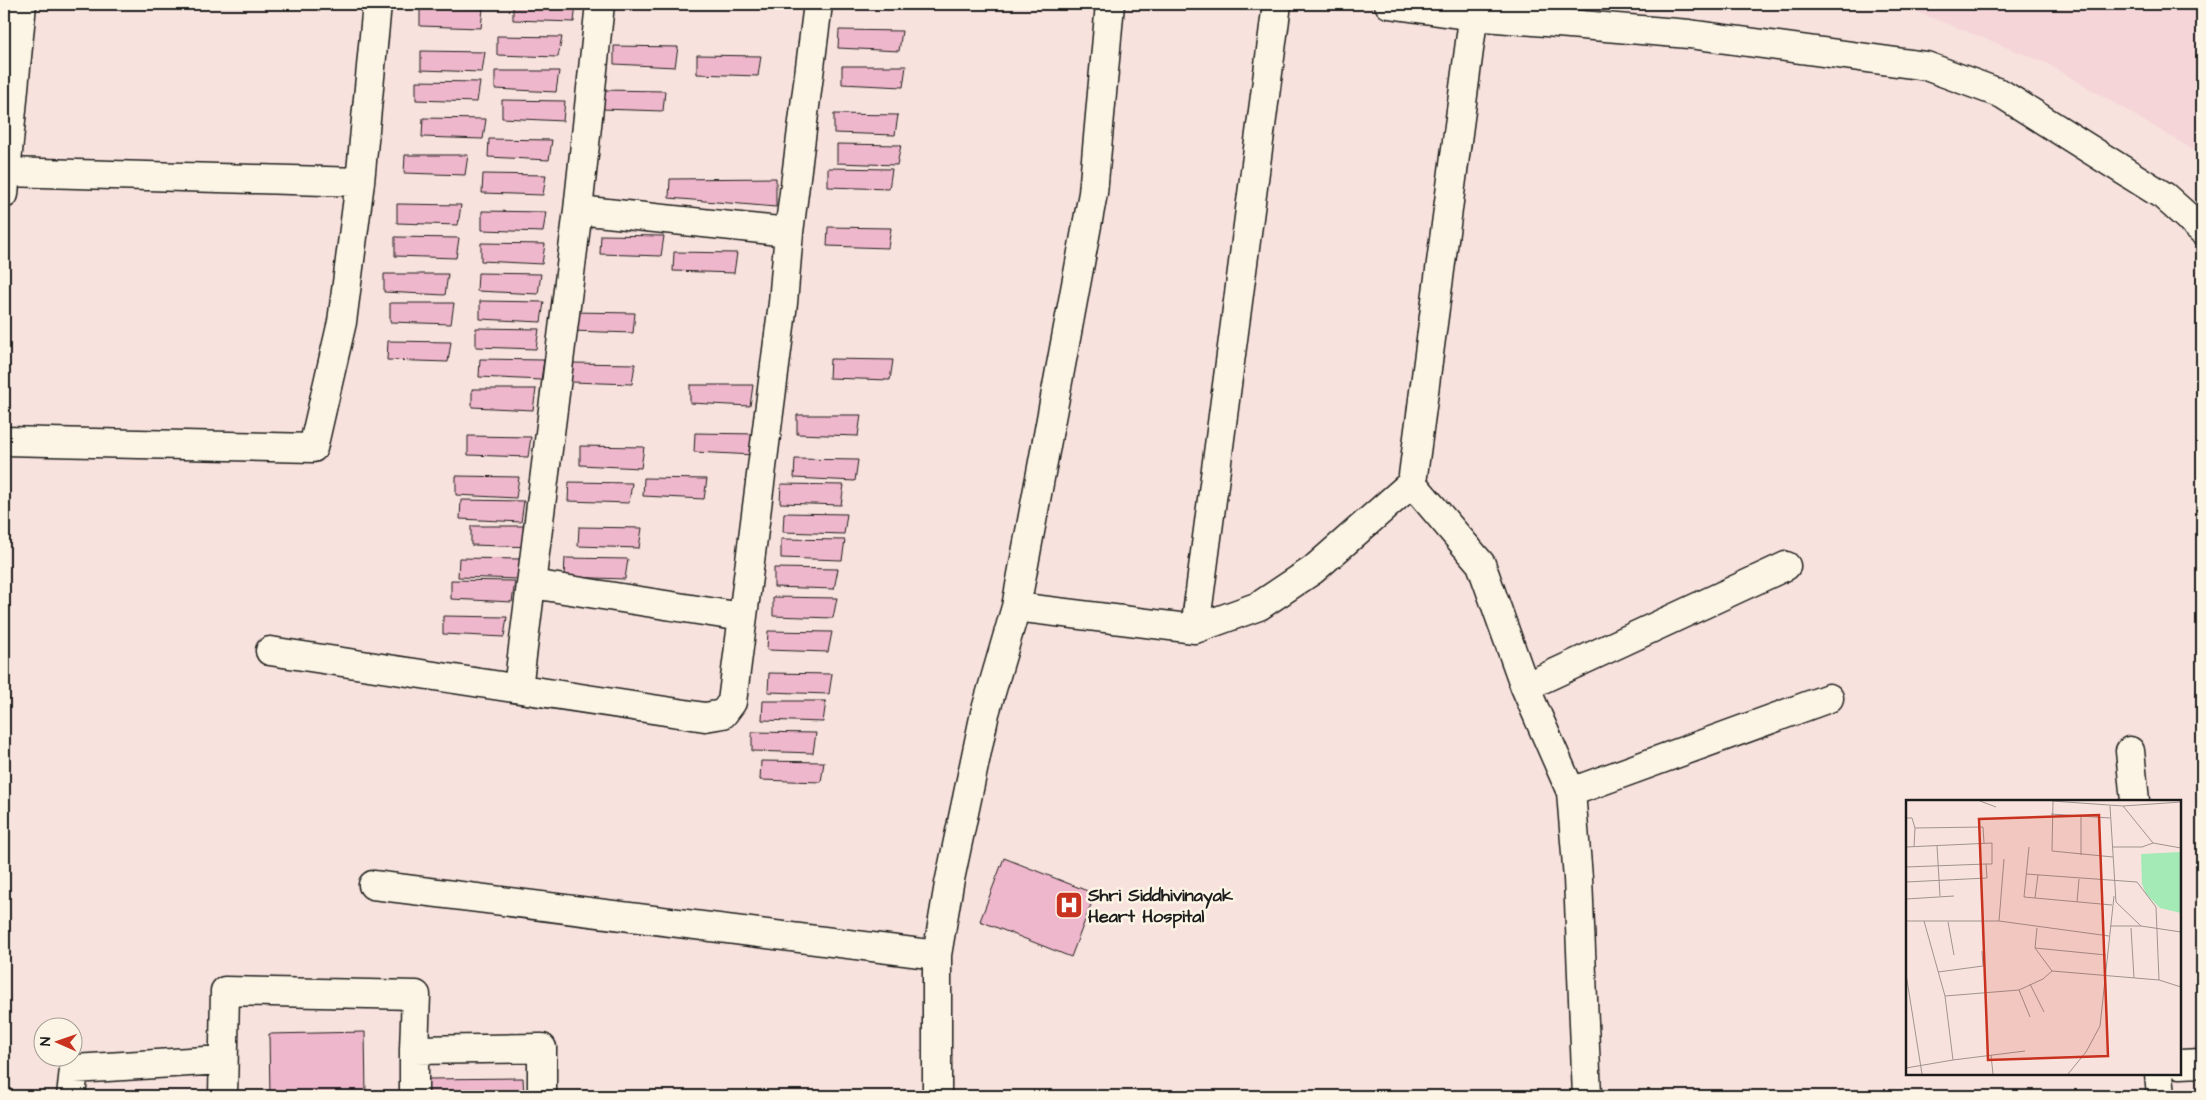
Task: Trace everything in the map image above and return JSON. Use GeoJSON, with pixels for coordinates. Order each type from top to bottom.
{"type":"FeatureCollection","features":[{"type":"Feature","properties":{"kind":"street"},"geometry":{"type":"LineString","coordinates":[[22,4],[5,183],[360,182]]}},
{"type":"Feature","properties":{"kind":"street"},"geometry":{"type":"LineString","coordinates":[[4,441],[313,448],[342,322],[360,182],[377,4]]}},
{"type":"Feature","properties":{"kind":"street"},"geometry":{"type":"LineString","coordinates":[[518,688],[578,210],[600,4]]}},
{"type":"Feature","properties":{"kind":"street"},"geometry":{"type":"LineString","coordinates":[[270,651],[706,717],[723,714],[732,702],[783,303],[789,232],[818,4]]}},
{"type":"Feature","properties":{"kind":"street"},"geometry":{"type":"LineString","coordinates":[[937,1096],[937,955],[949,884],[985,713],[1016,606],[1093,193],[1110,4]]}},
{"type":"Feature","properties":{"kind":"street"},"geometry":{"type":"LineString","coordinates":[[1195,629],[1277,4]]}},
{"type":"Feature","properties":{"kind":"street"},"geometry":{"type":"LineString","coordinates":[[1389,4],[1474,10],[1689,34],[1926,66],[2002,94],[2164,196],[2202,230]]}},
{"type":"Feature","properties":{"kind":"street"},"geometry":{"type":"LineString","coordinates":[[1016,606],[1195,629],[1259,606],[1313,570],[1412,483],[1474,10]]}},
{"type":"Feature","properties":{"kind":"street"},"geometry":{"type":"LineString","coordinates":[[578,210],[789,232]]}},
{"type":"Feature","properties":{"kind":"street"},"geometry":{"type":"LineString","coordinates":[[1412,483],[1481,564],[1525,687],[1571,792],[1578,878],[1587,1096]]}},
{"type":"Feature","properties":{"kind":"street"},"geometry":{"type":"LineString","coordinates":[[1525,687],[1786,566]]}},
{"type":"Feature","properties":{"kind":"street"},"geometry":{"type":"LineString","coordinates":[[532,584],[742,617]]}},
{"type":"Feature","properties":{"kind":"street"},"geometry":{"type":"LineString","coordinates":[[1571,792],[1829,698]]}},
{"type":"Feature","properties":{"kind":"street"},"geometry":{"type":"LineString","coordinates":[[2130,751],[2135,800]]}},
{"type":"Feature","properties":{"kind":"street"},"geometry":{"type":"LineString","coordinates":[[373,885],[937,955]]}},
{"type":"Feature","properties":{"kind":"street"},"geometry":{"type":"LineString","coordinates":[[223,1096],[222,1060],[225,991],[416,995],[414,1096]]}},
{"type":"Feature","properties":{"kind":"street"},"geometry":{"type":"LineString","coordinates":[[414,1050],[542,1048],[542,1096]]}},
{"type":"Feature","properties":{"kind":"street"},"geometry":{"type":"LineString","coordinates":[[71,1096],[74,1069],[222,1060]]}},
{"type":"Feature","properties":{"kind":"street"},"geometry":{"type":"LineString","coordinates":[[2181,1064],[2202,1063]]}},
{"type":"Feature","properties":{"kind":"street"},"geometry":{"type":"LineString","coordinates":[[2159,1075],[2161,1096]]}},
{"type":"Feature","properties":{"kind":"shaded area"},"geometry":{"type":"Polygon","coordinates":[[[1897,4],[2202,4],[2202,155],[2046,63],[1897,4]]]}},
{"type":"Feature","properties":{"kind":"building"},"geometry":{"type":"Polygon","coordinates":[[[513,4],[576,4],[574,22],[513,20],[513,4]]]}},
{"type":"Feature","properties":{"kind":"building"},"geometry":{"type":"Polygon","coordinates":[[[420,7],[483,8],[481,28],[420,26],[420,7]]]}},
{"type":"Feature","properties":{"kind":"building"},"geometry":{"type":"Polygon","coordinates":[[[839,30],[902,31],[899,51],[838,48],[839,30]]]}},
{"type":"Feature","properties":{"kind":"building"},"geometry":{"type":"Polygon","coordinates":[[[497,36],[562,37],[558,57],[497,55],[497,36]]]}},
{"type":"Feature","properties":{"kind":"building"},"geometry":{"type":"Polygon","coordinates":[[[614,46],[678,47],[675,67],[614,64],[614,46]]]}},
{"type":"Feature","properties":{"kind":"building"},"geometry":{"type":"Polygon","coordinates":[[[421,51],[485,52],[482,72],[421,70],[421,51]]]}},
{"type":"Feature","properties":{"kind":"building"},"geometry":{"type":"Polygon","coordinates":[[[697,55],[761,56],[758,76],[697,74],[697,55]]]}},
{"type":"Feature","properties":{"kind":"building"},"geometry":{"type":"Polygon","coordinates":[[[842,66],[906,66],[903,87],[842,84],[842,66]]]}},
{"type":"Feature","properties":{"kind":"building"},"geometry":{"type":"Polygon","coordinates":[[[495,71],[559,71],[556,92],[495,89],[495,71]]]}},
{"type":"Feature","properties":{"kind":"building"},"geometry":{"type":"Polygon","coordinates":[[[416,81],[480,82],[477,102],[416,100],[416,81]]]}},
{"type":"Feature","properties":{"kind":"building"},"geometry":{"type":"Polygon","coordinates":[[[602,90],[665,91],[663,111],[601,109],[602,90]]]}},
{"type":"Feature","properties":{"kind":"building"},"geometry":{"type":"Polygon","coordinates":[[[502,100],[565,101],[563,121],[502,118],[502,100]]]}},
{"type":"Feature","properties":{"kind":"building"},"geometry":{"type":"Polygon","coordinates":[[[834,114],[898,115],[895,135],[834,133],[834,114]]]}},
{"type":"Feature","properties":{"kind":"building"},"geometry":{"type":"Polygon","coordinates":[[[423,118],[486,119],[483,139],[422,137],[423,118]]]}},
{"type":"Feature","properties":{"kind":"building"},"geometry":{"type":"Polygon","coordinates":[[[489,139],[552,140],[549,160],[488,157],[489,139]]]}},
{"type":"Feature","properties":{"kind":"building"},"geometry":{"type":"Polygon","coordinates":[[[837,144],[901,145],[897,165],[837,163],[837,144]]]}},
{"type":"Feature","properties":{"kind":"building"},"geometry":{"type":"Polygon","coordinates":[[[405,155],[468,155],[465,175],[404,173],[405,155]]]}},
{"type":"Feature","properties":{"kind":"building"},"geometry":{"type":"Polygon","coordinates":[[[828,168],[892,169],[889,189],[828,187],[828,168]]]}},
{"type":"Feature","properties":{"kind":"building"},"geometry":{"type":"Polygon","coordinates":[[[483,174],[546,175],[543,195],[482,193],[483,174]]]}},
{"type":"Feature","properties":{"kind":"building"},"geometry":{"type":"Polygon","coordinates":[[[776,178],[776,207],[669,198],[670,179],[776,178]]]}},
{"type":"Feature","properties":{"kind":"building"},"geometry":{"type":"Polygon","coordinates":[[[397,204],[461,205],[458,225],[397,223],[397,204]]]}},
{"type":"Feature","properties":{"kind":"building"},"geometry":{"type":"Polygon","coordinates":[[[482,211],[546,212],[543,232],[482,230],[482,211]]]}},
{"type":"Feature","properties":{"kind":"building"},"geometry":{"type":"Polygon","coordinates":[[[828,227],[891,228],[888,248],[827,246],[828,227]]]}},
{"type":"Feature","properties":{"kind":"building"},"geometry":{"type":"Polygon","coordinates":[[[601,235],[664,236],[661,256],[600,254],[601,235]]]}},
{"type":"Feature","properties":{"kind":"building"},"geometry":{"type":"Polygon","coordinates":[[[395,237],[459,238],[456,258],[395,256],[395,237]]]}},
{"type":"Feature","properties":{"kind":"building"},"geometry":{"type":"Polygon","coordinates":[[[481,243],[545,244],[542,264],[481,261],[481,243]]]}},
{"type":"Feature","properties":{"kind":"building"},"geometry":{"type":"Polygon","coordinates":[[[674,252],[737,253],[734,273],[673,271],[674,252]]]}},
{"type":"Feature","properties":{"kind":"building"},"geometry":{"type":"Polygon","coordinates":[[[478,273],[541,274],[538,294],[477,291],[478,273]]]}},
{"type":"Feature","properties":{"kind":"building"},"geometry":{"type":"Polygon","coordinates":[[[384,274],[448,274],[445,295],[384,292],[384,274]]]}},
{"type":"Feature","properties":{"kind":"building"},"geometry":{"type":"Polygon","coordinates":[[[480,301],[544,302],[541,322],[480,319],[480,301]]]}},
{"type":"Feature","properties":{"kind":"building"},"geometry":{"type":"Polygon","coordinates":[[[390,303],[454,303],[451,324],[390,322],[390,303]]]}},
{"type":"Feature","properties":{"kind":"building"},"geometry":{"type":"Polygon","coordinates":[[[572,312],[635,313],[633,333],[571,331],[572,312]]]}},
{"type":"Feature","properties":{"kind":"building"},"geometry":{"type":"Polygon","coordinates":[[[476,328],[539,329],[536,349],[476,347],[476,328]]]}},
{"type":"Feature","properties":{"kind":"building"},"geometry":{"type":"Polygon","coordinates":[[[388,341],[451,342],[448,362],[387,360],[388,341]]]}},
{"type":"Feature","properties":{"kind":"building"},"geometry":{"type":"Polygon","coordinates":[[[480,359],[544,360],[541,380],[479,377],[480,359]]]}},
{"type":"Feature","properties":{"kind":"building"},"geometry":{"type":"Polygon","coordinates":[[[830,359],[893,360],[890,380],[829,378],[830,359]]]}},
{"type":"Feature","properties":{"kind":"building"},"geometry":{"type":"Polygon","coordinates":[[[571,363],[635,364],[632,384],[571,382],[571,363]]]}},
{"type":"Feature","properties":{"kind":"building"},"geometry":{"type":"Polygon","coordinates":[[[690,385],[753,385],[750,406],[690,403],[690,385]]]}},
{"type":"Feature","properties":{"kind":"building"},"geometry":{"type":"Polygon","coordinates":[[[472,389],[536,389],[533,410],[472,407],[472,389]]]}},
{"type":"Feature","properties":{"kind":"building"},"geometry":{"type":"Polygon","coordinates":[[[797,415],[861,415],[858,436],[797,434],[797,415]]]}},
{"type":"Feature","properties":{"kind":"building"},"geometry":{"type":"Polygon","coordinates":[[[695,433],[758,434],[755,455],[694,452],[695,433]]]}},
{"type":"Feature","properties":{"kind":"building"},"geometry":{"type":"Polygon","coordinates":[[[468,436],[531,437],[528,457],[468,455],[468,436]]]}},
{"type":"Feature","properties":{"kind":"building"},"geometry":{"type":"Polygon","coordinates":[[[580,446],[644,447],[641,468],[580,465],[580,446]]]}},
{"type":"Feature","properties":{"kind":"building"},"geometry":{"type":"Polygon","coordinates":[[[795,459],[858,460],[855,481],[794,478],[795,459]]]}},
{"type":"Feature","properties":{"kind":"building"},"geometry":{"type":"Polygon","coordinates":[[[456,476],[519,477],[516,498],[456,495],[456,476]]]}},
{"type":"Feature","properties":{"kind":"building"},"geometry":{"type":"Polygon","coordinates":[[[644,478],[707,479],[704,499],[643,496],[644,478]]]}},
{"type":"Feature","properties":{"kind":"building"},"geometry":{"type":"Polygon","coordinates":[[[569,482],[632,483],[629,503],[568,501],[569,482]]]}},
{"type":"Feature","properties":{"kind":"building"},"geometry":{"type":"Polygon","coordinates":[[[781,484],[844,485],[841,505],[780,503],[781,484]]]}},
{"type":"Feature","properties":{"kind":"building"},"geometry":{"type":"Polygon","coordinates":[[[461,500],[524,501],[521,522],[460,519],[461,500]]]}},
{"type":"Feature","properties":{"kind":"building"},"geometry":{"type":"Polygon","coordinates":[[[784,513],[847,514],[844,534],[783,532],[784,513]]]}},
{"type":"Feature","properties":{"kind":"building"},"geometry":{"type":"Polygon","coordinates":[[[471,526],[535,526],[532,547],[471,545],[471,526]]]}},
{"type":"Feature","properties":{"kind":"building"},"geometry":{"type":"Polygon","coordinates":[[[579,527],[642,528],[639,548],[578,546],[579,527]]]}},
{"type":"Feature","properties":{"kind":"building"},"geometry":{"type":"Polygon","coordinates":[[[781,539],[845,540],[842,560],[781,558],[781,539]]]}},
{"type":"Feature","properties":{"kind":"building"},"geometry":{"type":"Polygon","coordinates":[[[459,558],[522,559],[519,579],[458,577],[459,558]]]}},
{"type":"Feature","properties":{"kind":"building"},"geometry":{"type":"Polygon","coordinates":[[[565,558],[628,559],[625,579],[564,577],[565,558]]]}},
{"type":"Feature","properties":{"kind":"building"},"geometry":{"type":"Polygon","coordinates":[[[774,568],[838,569],[834,589],[774,587],[774,568]]]}},
{"type":"Feature","properties":{"kind":"building"},"geometry":{"type":"Polygon","coordinates":[[[451,580],[515,581],[512,602],[451,599],[451,580]]]}},
{"type":"Feature","properties":{"kind":"building"},"geometry":{"type":"Polygon","coordinates":[[[773,597],[837,598],[833,618],[773,616],[773,597]]]}},
{"type":"Feature","properties":{"kind":"building"},"geometry":{"type":"Polygon","coordinates":[[[443,616],[507,617],[504,637],[443,634],[443,616]]]}},
{"type":"Feature","properties":{"kind":"building"},"geometry":{"type":"Polygon","coordinates":[[[768,631],[832,632],[828,652],[767,650],[768,631]]]}},
{"type":"Feature","properties":{"kind":"building"},"geometry":{"type":"Polygon","coordinates":[[[769,673],[832,674],[829,694],[768,692],[769,673]]]}},
{"type":"Feature","properties":{"kind":"building"},"geometry":{"type":"Polygon","coordinates":[[[763,701],[826,701],[823,722],[762,720],[763,701]]]}},
{"type":"Feature","properties":{"kind":"building"},"geometry":{"type":"Polygon","coordinates":[[[752,732],[816,733],[813,753],[752,751],[752,732]]]}},
{"type":"Feature","properties":{"kind":"building"},"geometry":{"type":"Polygon","coordinates":[[[761,761],[824,762],[821,782],[760,780],[761,761]]]}},
{"type":"Feature","properties":{"kind":"building"},"geometry":{"type":"Polygon","coordinates":[[[1004,858],[1095,894],[1071,957],[980,921],[1004,858]]]}},
{"type":"Feature","properties":{"kind":"building"},"geometry":{"type":"Polygon","coordinates":[[[365,1032],[366,1096],[270,1096],[269,1034],[365,1032]]]}},
{"type":"Feature","properties":{"kind":"building"},"geometry":{"type":"Polygon","coordinates":[[[523,1078],[524,1096],[428,1096],[428,1079],[523,1078]]]}},
{"type":"Feature","properties":{"kind":"place","name":"Shri Siddhivinayak Heart Hospital"},"geometry":{"type":"Point","coordinates":[1069,905]}}]}
